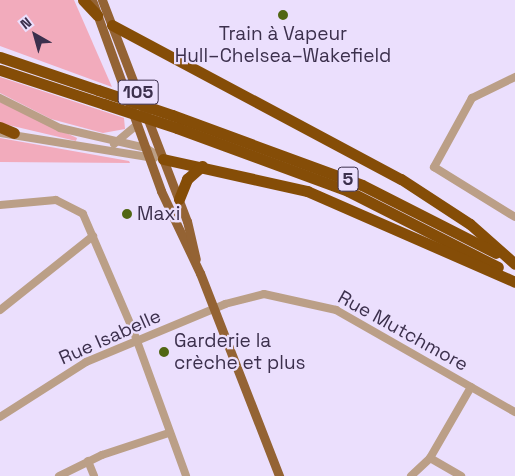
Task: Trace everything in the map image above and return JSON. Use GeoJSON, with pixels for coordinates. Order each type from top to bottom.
{"type":"FeatureCollection","features":[{"type":"Feature","properties":{"kind":"highway"},"geometry":{"type":"LineString","coordinates":[[83,0],[97,15]]}},
{"type":"Feature","properties":{"kind":"highway"},"geometry":{"type":"LineString","coordinates":[[112,25],[401,179],[470,224],[515,264]]}},
{"type":"Feature","properties":{"kind":"highway","name":"5"},"geometry":{"type":"LineString","coordinates":[[0,57],[172,114],[362,185],[515,264]]}},
{"type":"Feature","properties":{"kind":"highway","name":"5"},"geometry":{"type":"LineString","coordinates":[[0,70],[177,128],[348,191],[515,277]]}},
{"type":"Feature","properties":{"kind":"highway"},"geometry":{"type":"LineString","coordinates":[[0,127],[14,134]]}},
{"type":"Feature","properties":{"kind":"highway"},"geometry":{"type":"LineString","coordinates":[[163,159],[202,166],[307,191],[515,282]]}},
{"type":"Feature","properties":{"kind":"highway"},"geometry":{"type":"LineString","coordinates":[[178,198],[187,179],[202,166]]}},
{"type":"Feature","properties":{"kind":"main road","name":"105"},"geometry":{"type":"LineString","coordinates":[[92,0],[147,153]]}},
{"type":"Feature","properties":{"kind":"main road","name":"105"},"geometry":{"type":"LineString","coordinates":[[102,0],[163,159]]}},
{"type":"Feature","properties":{"kind":"main road"},"geometry":{"type":"LineString","coordinates":[[147,153],[199,271]]}},
{"type":"Feature","properties":{"kind":"main road"},"geometry":{"type":"LineString","coordinates":[[163,159],[178,198],[199,271],[213,310],[279,476]]}},
{"type":"Feature","properties":{"kind":"street"},"geometry":{"type":"LineString","coordinates":[[515,77],[472,98],[434,166],[515,217]]}},
{"type":"Feature","properties":{"kind":"street"},"geometry":{"type":"LineString","coordinates":[[0,98],[60,128],[163,159]]}},
{"type":"Feature","properties":{"kind":"street"},"geometry":{"type":"LineString","coordinates":[[114,144],[137,125]]}},
{"type":"Feature","properties":{"kind":"street"},"geometry":{"type":"LineString","coordinates":[[0,133],[147,153]]}},
{"type":"Feature","properties":{"kind":"street"},"geometry":{"type":"LineString","coordinates":[[0,205],[63,201],[82,214],[93,236],[186,476]]}},
{"type":"Feature","properties":{"kind":"street"},"geometry":{"type":"LineString","coordinates":[[0,310],[93,236]]}},
{"type":"Feature","properties":{"kind":"street","name":"Rue Mutchmore"},"geometry":{"type":"LineString","coordinates":[[213,310],[258,294],[318,303],[515,412]]}},
{"type":"Feature","properties":{"kind":"street","name":"Rue Isabelle"},"geometry":{"type":"LineString","coordinates":[[0,418],[77,366],[213,310]]}},
{"type":"Feature","properties":{"kind":"street"},"geometry":{"type":"LineString","coordinates":[[411,476],[430,458],[471,387]]}},
{"type":"Feature","properties":{"kind":"street"},"geometry":{"type":"LineString","coordinates":[[59,476],[88,461],[169,433]]}},
{"type":"Feature","properties":{"kind":"street"},"geometry":{"type":"LineString","coordinates":[[430,458],[461,476]]}},
{"type":"Feature","properties":{"kind":"street"},"geometry":{"type":"LineString","coordinates":[[88,461],[94,476]]}},
{"type":"Feature","properties":{"kind":"shaded area"},"geometry":{"type":"Polygon","coordinates":[[[0,0],[74,0],[112,87],[0,46],[0,0]]]}},
{"type":"Feature","properties":{"kind":"shaded area"},"geometry":{"type":"Polygon","coordinates":[[[0,77],[124,118],[125,129],[103,133],[51,119],[0,93],[0,77]]]}},
{"type":"Feature","properties":{"kind":"shaded area"},"geometry":{"type":"Polygon","coordinates":[[[0,102],[77,138],[76,141],[0,123],[0,102]]]}},
{"type":"Feature","properties":{"kind":"shaded area"},"geometry":{"type":"Polygon","coordinates":[[[0,138],[129,161],[130,163],[0,162],[0,138]]]}},
{"type":"Feature","properties":{"kind":"place","name":"Train à Vapeur Hull–Chelsea–Wakefield"},"geometry":{"type":"Point","coordinates":[283,15]}},
{"type":"Feature","properties":{"kind":"place","name":"Maxi"},"geometry":{"type":"Point","coordinates":[127,214]}},
{"type":"Feature","properties":{"kind":"place","name":"Garderie la crèche et plus"},"geometry":{"type":"Point","coordinates":[164,352]}}]}
